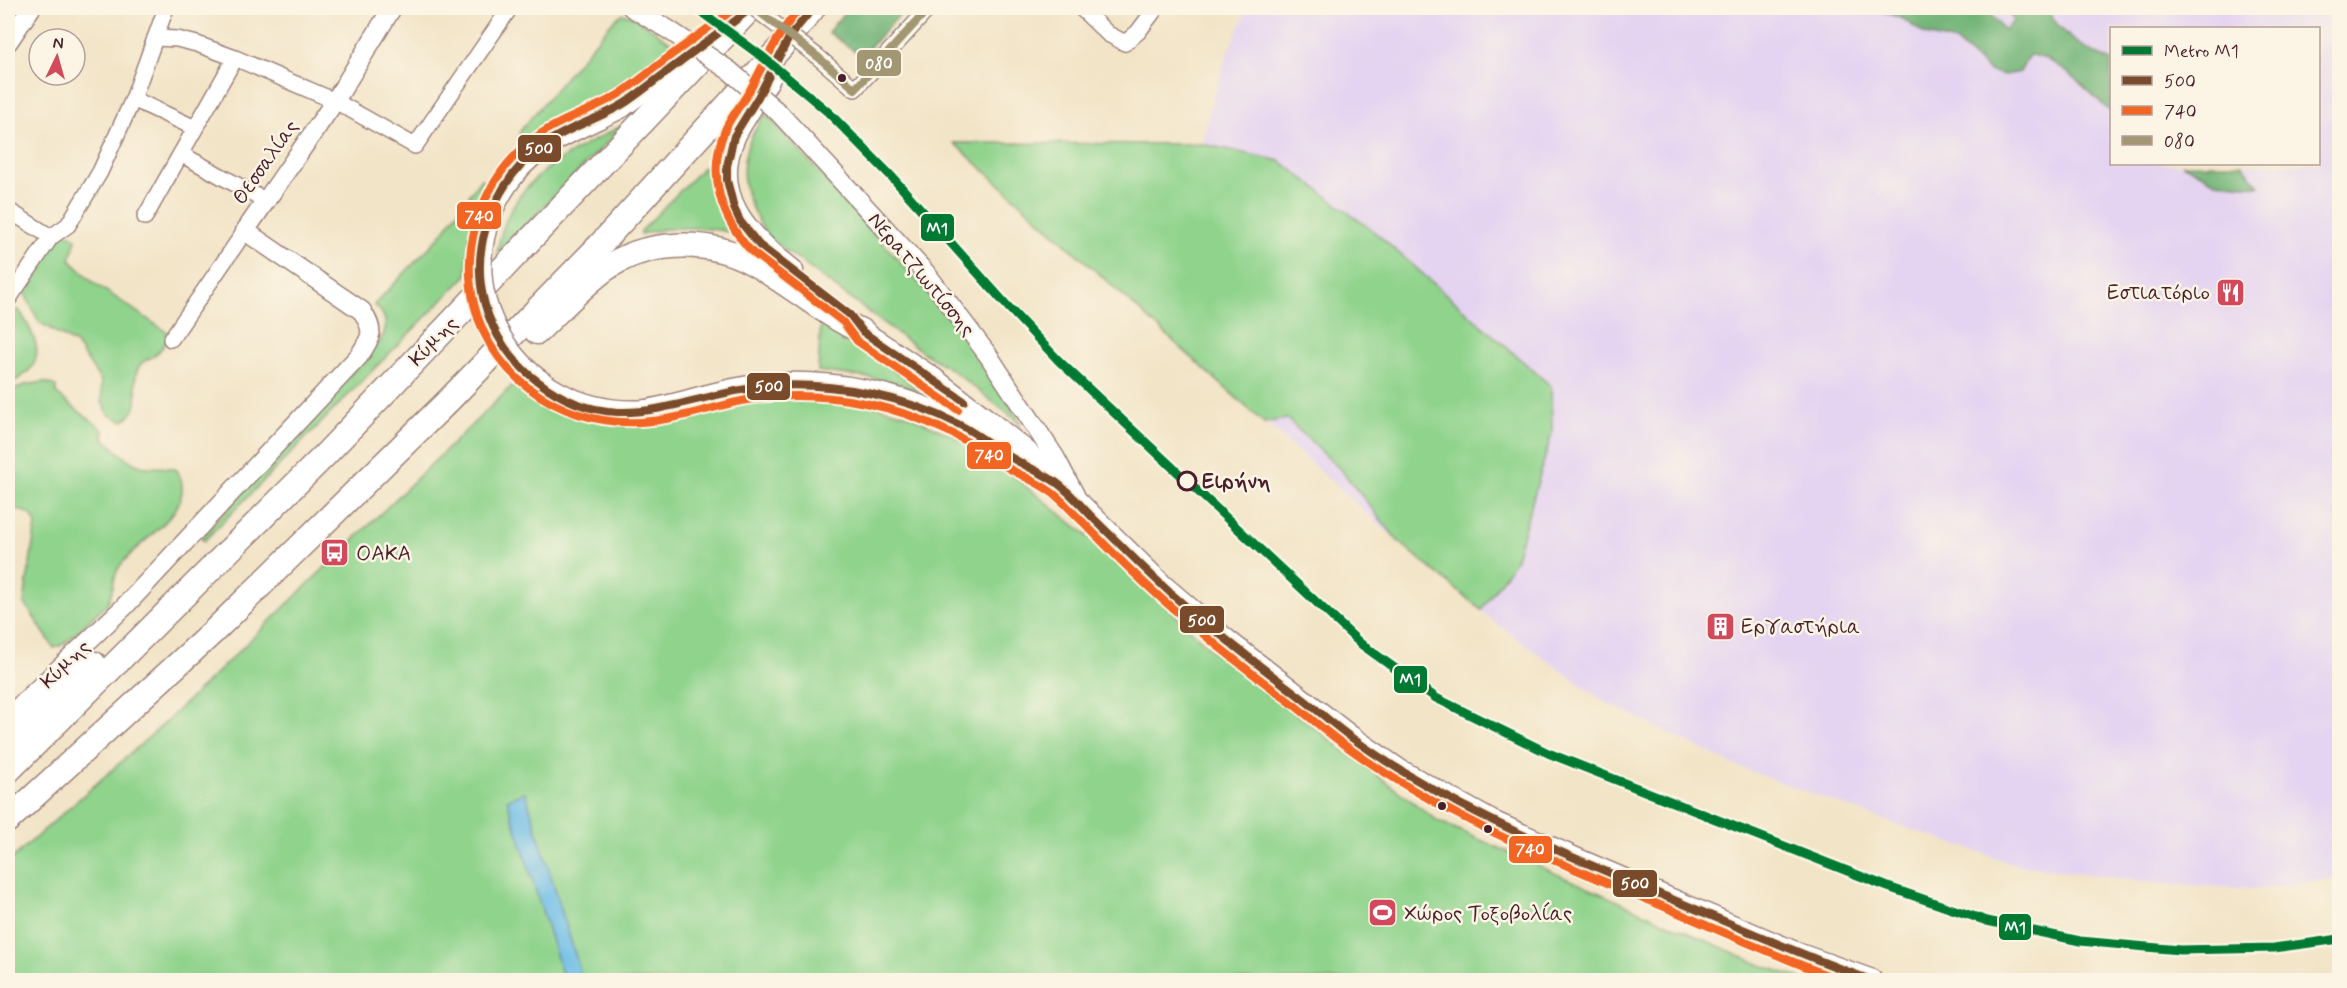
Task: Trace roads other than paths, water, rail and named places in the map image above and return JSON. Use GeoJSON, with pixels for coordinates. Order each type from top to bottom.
{"type":"FeatureCollection","features":[{"type":"Feature","properties":{"kind":"main road"},"geometry":{"type":"LineString","coordinates":[[8,820],[213,633],[448,401],[598,246],[791,36],[813,8]]}},
{"type":"Feature","properties":{"kind":"main road"},"geometry":{"type":"LineString","coordinates":[[751,9],[620,106],[547,143],[515,171],[498,195],[487,221],[480,269],[481,287],[490,318],[505,348],[526,373],[552,393],[582,406],[614,413],[647,412],[755,387],[795,385],[852,390],[900,402],[959,425],[1059,484]]}},
{"type":"Feature","properties":{"kind":"main road","name":"Κύμης"},"geometry":{"type":"LineString","coordinates":[[8,771],[324,456],[751,9]]}},
{"type":"Feature","properties":{"kind":"main road"},"geometry":{"type":"LineString","coordinates":[[791,36],[758,97],[734,134],[727,160],[727,189],[737,218],[759,245],[850,315],[863,332]]}},
{"type":"Feature","properties":{"kind":"main road"},"geometry":{"type":"LineString","coordinates":[[448,401],[518,350],[605,269],[630,256],[654,248],[702,247],[741,257],[844,323],[863,332]]}},
{"type":"Feature","properties":{"kind":"main road","name":"Νερατζιωτίσσης"},"geometry":{"type":"LineString","coordinates":[[863,332],[974,409],[1027,452],[1162,585],[1225,639],[1351,737],[1399,770],[1491,821],[1811,959],[1871,981]]}},
{"type":"Feature","properties":{"kind":"main road"},"geometry":{"type":"LineString","coordinates":[[8,839],[124,735],[182,674],[213,633]]}},
{"type":"Feature","properties":{"kind":"main road","name":"Κύμης"},"geometry":{"type":"LineString","coordinates":[[8,743],[95,662],[136,644]]}},
{"type":"Feature","properties":{"kind":"street"},"geometry":{"type":"LineString","coordinates":[[8,42],[31,8]]}},
{"type":"Feature","properties":{"kind":"street"},"geometry":{"type":"LineString","coordinates":[[8,300],[51,237],[68,225],[100,172],[134,99],[166,8]]}},
{"type":"Feature","properties":{"kind":"street","name":"Θεσσαλίας"},"geometry":{"type":"LineString","coordinates":[[171,339],[335,101],[392,8]]}},
{"type":"Feature","properties":{"kind":"street"},"geometry":{"type":"LineString","coordinates":[[155,38],[177,39],[235,58],[335,101],[415,146],[510,8]]}},
{"type":"Feature","properties":{"kind":"street","name":"Νερατζιωτίσσης"},"geometry":{"type":"LineString","coordinates":[[632,8],[669,30],[730,72],[779,113],[926,273],[994,364],[1055,457],[1079,505]]}},
{"type":"Feature","properties":{"kind":"street"},"geometry":{"type":"LineString","coordinates":[[751,9],[818,57],[855,89],[929,8]]}},
{"type":"Feature","properties":{"kind":"street"},"geometry":{"type":"LineString","coordinates":[[1081,8],[1108,34],[1125,43],[1138,32],[1156,8]]}},
{"type":"Feature","properties":{"kind":"street"},"geometry":{"type":"LineString","coordinates":[[145,217],[235,58]]}},
{"type":"Feature","properties":{"kind":"street"},"geometry":{"type":"LineString","coordinates":[[134,99],[195,128]]}},
{"type":"Feature","properties":{"kind":"street"},"geometry":{"type":"LineString","coordinates":[[181,154],[266,201]]}},
{"type":"Feature","properties":{"kind":"street"},"geometry":{"type":"LineString","coordinates":[[8,210],[51,237]]}},
{"type":"Feature","properties":{"kind":"street","name":"Κύμης"},"geometry":{"type":"LineString","coordinates":[[8,717],[124,607],[351,364],[370,340],[371,327],[362,311],[245,231]]}},
{"type":"Feature","properties":{"kind":"water"},"geometry":{"type":"Polygon","coordinates":[[[525,792],[583,980],[564,980],[507,800],[525,792]]]}},
{"type":"Feature","properties":{"kind":"metro line","name":"Μ1"},"geometry":{"type":"LineString","coordinates":[[696,8],[764,58],[828,112],[892,177],[1059,361],[1361,644],[1436,698],[1548,753],[1888,887],[1987,921],[2080,941],[2180,950],[2274,948],[2340,939]]}},
{"type":"Feature","properties":{"kind":"place","name":"Εστιατόριο"},"geometry":{"type":"Point","coordinates":[2231,292]}},
{"type":"Feature","properties":{"kind":"place","name":"Ειρήνη"},"geometry":{"type":"Point","coordinates":[1187,481]}},
{"type":"Feature","properties":{"kind":"place","name":"ΟΑΚΑ"},"geometry":{"type":"Point","coordinates":[335,553]}},
{"type":"Feature","properties":{"kind":"place","name":"Εργαστήρια"},"geometry":{"type":"Point","coordinates":[1720,626]}},
{"type":"Feature","properties":{"kind":"place","name":"Χώρος Τοξοβολίας"},"geometry":{"type":"Point","coordinates":[1383,913]}}]}
